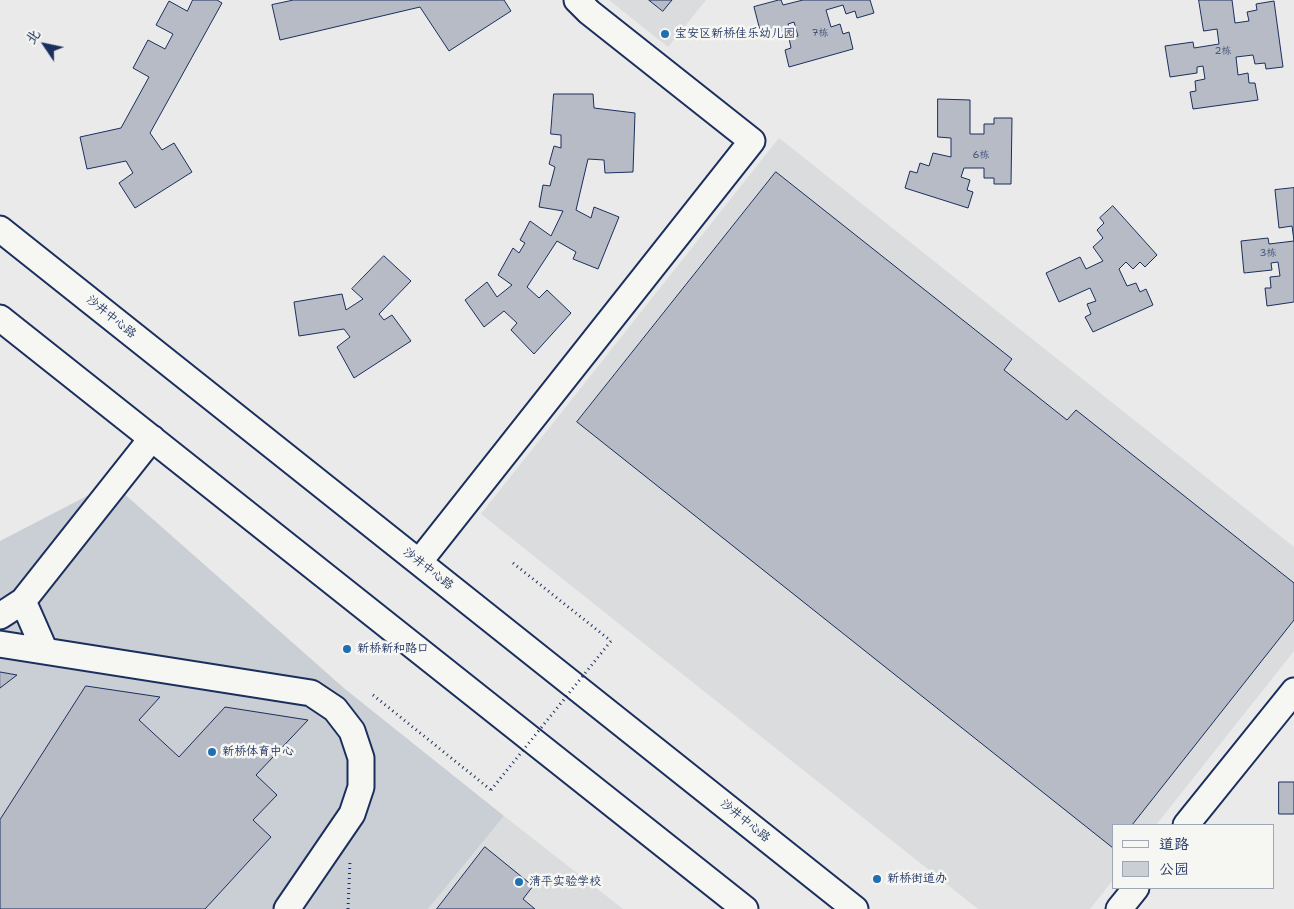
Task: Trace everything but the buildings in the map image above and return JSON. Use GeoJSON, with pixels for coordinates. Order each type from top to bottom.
{"type":"FeatureCollection","features":[{"type":"Feature","properties":{"kind":"street"},"geometry":{"type":"LineString","coordinates":[[419,562],[752,141],[589,12],[577,0]]}},
{"type":"Feature","properties":{"kind":"street","name":"沙井中心路"},"geometry":{"type":"LineString","coordinates":[[0,229],[855,909]]}},
{"type":"Feature","properties":{"kind":"street"},"geometry":{"type":"LineString","coordinates":[[0,318],[745,909]]}},
{"type":"Feature","properties":{"kind":"street"},"geometry":{"type":"LineString","coordinates":[[0,616],[23,601],[152,438]]}},
{"type":"Feature","properties":{"kind":"street"},"geometry":{"type":"LineString","coordinates":[[23,601],[45,651]]}},
{"type":"Feature","properties":{"kind":"street"},"geometry":{"type":"LineString","coordinates":[[0,644],[311,692],[335,708],[352,731],[361,758],[361,787],[352,814],[287,909]]}},
{"type":"Feature","properties":{"kind":"street"},"geometry":{"type":"LineString","coordinates":[[1187,824],[1294,691]]}},
{"type":"Feature","properties":{"kind":"street"},"geometry":{"type":"LineString","coordinates":[[1119,909],[1135,889]]}},
{"type":"Feature","properties":{"kind":"path"},"geometry":{"type":"LineString","coordinates":[[372,695],[491,790],[610,641],[514,564]]}},
{"type":"Feature","properties":{"kind":"shaded area","name":"宝安区新桥佳乐幼儿园"},"geometry":{"type":"Polygon","coordinates":[[[609,0],[706,0],[668,47],[609,0]]]}},
{"type":"Feature","properties":{"kind":"shaded area"},"geometry":{"type":"Polygon","coordinates":[[[779,138],[1294,547],[1294,651],[1157,824],[1112,824],[1112,881],[1090,909],[978,909],[481,514],[779,138]]]}},
{"type":"Feature","properties":{"kind":"shaded area","name":"清平实验学校"},"geometry":{"type":"Polygon","coordinates":[[[504,816],[623,909],[428,909],[504,816]]]}},
{"type":"Feature","properties":{"kind":"green space","name":"新桥体育中心"},"geometry":{"type":"Polygon","coordinates":[[[112,483],[345,689],[504,816],[428,909],[0,909],[0,541],[112,483]]]}},
{"type":"Feature","properties":{"kind":"place","name":"宝安区新桥佳乐幼儿园"},"geometry":{"type":"Point","coordinates":[665,34]}},
{"type":"Feature","properties":{"kind":"place","name":"新桥新和路口"},"geometry":{"type":"Point","coordinates":[347,649]}},
{"type":"Feature","properties":{"kind":"place","name":"新桥体育中心"},"geometry":{"type":"Point","coordinates":[212,752]}},
{"type":"Feature","properties":{"kind":"place","name":"新桥街道办"},"geometry":{"type":"Point","coordinates":[877,879]}},
{"type":"Feature","properties":{"kind":"place","name":"清平实验学校"},"geometry":{"type":"Point","coordinates":[519,882]}}]}
